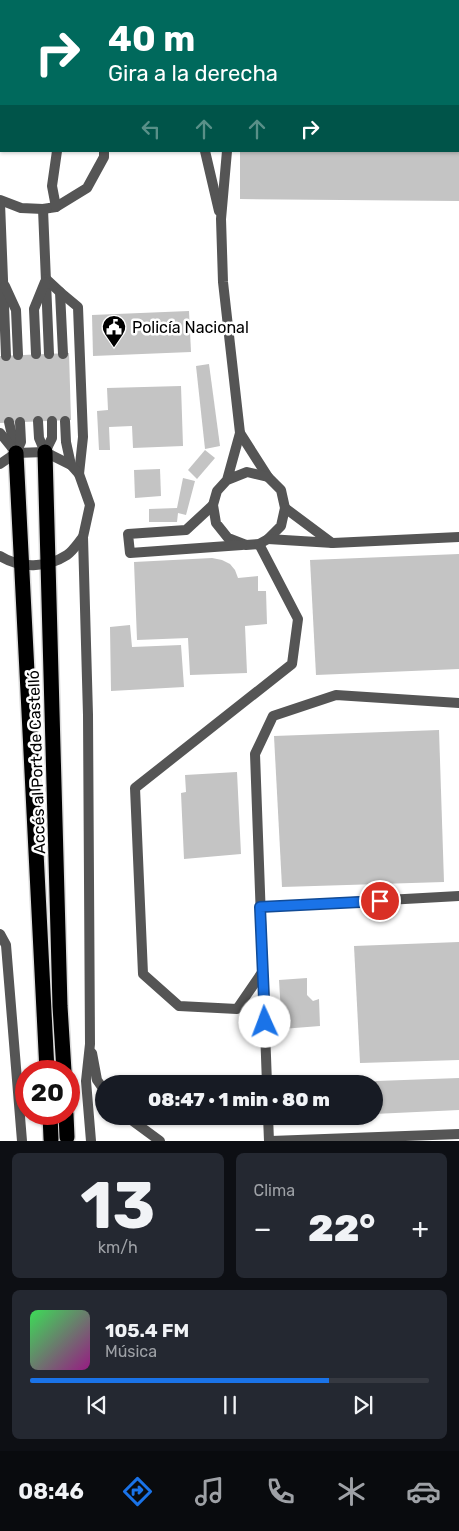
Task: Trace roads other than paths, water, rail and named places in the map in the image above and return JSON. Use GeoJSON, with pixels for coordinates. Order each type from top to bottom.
{"type":"FeatureCollection","features":[{"type":"Feature","properties":{"kind":"highway","name":"Accés al Port de Castelló"},"geometry":{"type":"LineString","coordinates":[[45,452],[60,1006],[63,1060]]}},
{"type":"Feature","properties":{"kind":"highway","name":"Accés al Port de Castelló"},"geometry":{"type":"LineString","coordinates":[[16,453],[46,1060]]}},
{"type":"Feature","properties":{"kind":"highway"},"geometry":{"type":"LineString","coordinates":[[50,1125],[51,1139]]}},
{"type":"Feature","properties":{"kind":"highway"},"geometry":{"type":"LineString","coordinates":[[66,1125],[67,1137]]}},
{"type":"Feature","properties":{"kind":"street"},"geometry":{"type":"LineString","coordinates":[[56,207],[52,186],[57,152]]}},
{"type":"Feature","properties":{"kind":"street"},"geometry":{"type":"LineString","coordinates":[[6,356],[1,282],[0,201],[21,208],[43,209],[56,207],[87,188],[104,157],[104,152]]}},
{"type":"Feature","properties":{"kind":"street"},"geometry":{"type":"LineString","coordinates":[[205,152],[221,219]]}},
{"type":"Feature","properties":{"kind":"street"},"geometry":{"type":"LineString","coordinates":[[227,152],[221,219],[223,282],[240,433],[226,480],[217,491],[213,505],[216,523],[228,538],[246,545]]}},
{"type":"Feature","properties":{"kind":"street"},"geometry":{"type":"LineString","coordinates":[[43,209],[49,354]]}},
{"type":"Feature","properties":{"kind":"street"},"geometry":{"type":"LineString","coordinates":[[46,279],[78,307],[83,436],[79,474]]}},
{"type":"Feature","properties":{"kind":"street"},"geometry":{"type":"LineString","coordinates":[[36,354],[34,309],[46,279]]}},
{"type":"Feature","properties":{"kind":"street"},"geometry":{"type":"LineString","coordinates":[[1,282],[16,310],[18,355]]}},
{"type":"Feature","properties":{"kind":"street"},"geometry":{"type":"LineString","coordinates":[[60,292],[63,354]]}},
{"type":"Feature","properties":{"kind":"street"},"geometry":{"type":"LineString","coordinates":[[65,420],[70,465]]}},
{"type":"Feature","properties":{"kind":"street"},"geometry":{"type":"LineString","coordinates":[[38,421],[39,438],[45,452]]}},
{"type":"Feature","properties":{"kind":"street"},"geometry":{"type":"LineString","coordinates":[[45,452],[52,438],[52,421]]}},
{"type":"Feature","properties":{"kind":"street"},"geometry":{"type":"LineString","coordinates":[[9,422],[16,453]]}},
{"type":"Feature","properties":{"kind":"street"},"geometry":{"type":"LineString","coordinates":[[0,464],[16,453],[21,442],[20,422]]}},
{"type":"Feature","properties":{"kind":"street"},"geometry":{"type":"LineString","coordinates":[[0,433],[16,453]]}},
{"type":"Feature","properties":{"kind":"street"},"geometry":{"type":"LineString","coordinates":[[240,433],[268,478],[280,490],[285,508],[281,526],[263,541]]}},
{"type":"Feature","properties":{"kind":"street"},"geometry":{"type":"LineString","coordinates":[[16,453],[45,452],[70,465],[79,474],[90,505],[83,537],[88,715],[90,1044],[86,1081],[91,1141]]}},
{"type":"Feature","properties":{"kind":"street"},"geometry":{"type":"LineString","coordinates":[[226,480],[247,472],[268,478]]}},
{"type":"Feature","properties":{"kind":"street"},"geometry":{"type":"LineString","coordinates":[[213,505],[186,530],[128,534],[130,553],[246,545],[263,541],[333,543],[459,537]]}},
{"type":"Feature","properties":{"kind":"street"},"geometry":{"type":"LineString","coordinates":[[285,508],[333,543]]}},
{"type":"Feature","properties":{"kind":"street"},"geometry":{"type":"LineString","coordinates":[[0,556],[23,565],[48,564],[68,554],[83,537]]}},
{"type":"Feature","properties":{"kind":"street"},"geometry":{"type":"LineString","coordinates":[[263,541],[298,620],[292,664],[135,788],[143,974],[179,1006],[237,1008],[263,971]]}},
{"type":"Feature","properties":{"kind":"street"},"geometry":{"type":"LineString","coordinates":[[267,1075],[255,754],[273,716],[336,695],[459,702]]}},
{"type":"Feature","properties":{"kind":"street"},"geometry":{"type":"LineString","coordinates":[[260,907],[459,896]]}},
{"type":"Feature","properties":{"kind":"street"},"geometry":{"type":"LineString","coordinates":[[0,934],[3,945],[22,1141]]}},
{"type":"Feature","properties":{"kind":"street"},"geometry":{"type":"LineString","coordinates":[[90,1044],[96,1075]]}},
{"type":"Feature","properties":{"kind":"street"},"geometry":{"type":"LineString","coordinates":[[138,1125],[160,1141]]}},
{"type":"Feature","properties":{"kind":"street"},"geometry":{"type":"LineString","coordinates":[[269,1125],[270,1141],[459,1134]]}},
{"type":"Feature","properties":{"kind":"place","name":"Policía Nacional"},"geometry":{"type":"Point","coordinates":[114,348]}}]}
